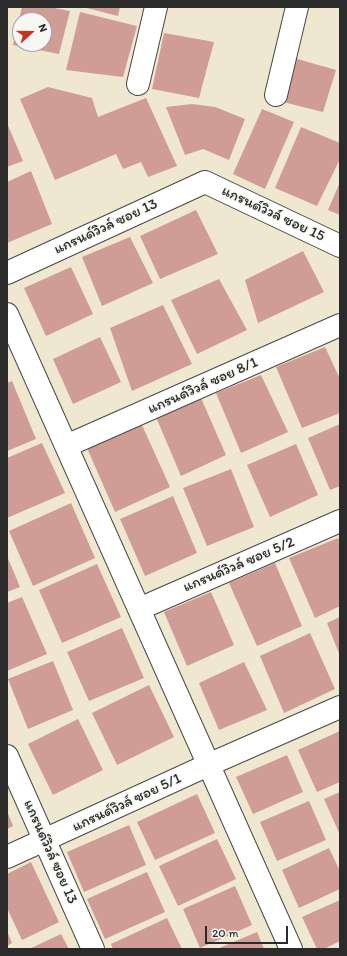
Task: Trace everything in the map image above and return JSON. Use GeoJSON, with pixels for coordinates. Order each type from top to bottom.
{"type":"FeatureCollection","features":[{"type":"Feature","properties":{"kind":"street"},"geometry":{"type":"LineString","coordinates":[[138,84],[156,7]]}},
{"type":"Feature","properties":{"kind":"street"},"geometry":{"type":"LineString","coordinates":[[276,94],[297,7]]}},
{"type":"Feature","properties":{"kind":"street","name":"แกรนด์วิวล์ ซอย 15"},"geometry":{"type":"LineString","coordinates":[[205,182],[340,246]]}},
{"type":"Feature","properties":{"kind":"street","name":"แกรนด์วิวล์ ซอย 13"},"geometry":{"type":"LineString","coordinates":[[7,273],[205,182]]}},
{"type":"Feature","properties":{"kind":"street"},"geometry":{"type":"LineString","coordinates":[[7,314],[291,949]]}},
{"type":"Feature","properties":{"kind":"street","name":"แกรนด์วิวล์ ซอย 8/1"},"geometry":{"type":"LineString","coordinates":[[66,446],[340,325]]}},
{"type":"Feature","properties":{"kind":"street","name":"แกรนด์วิวล์ ซอย 5/2"},"geometry":{"type":"LineString","coordinates":[[138,609],[340,521]]}},
{"type":"Feature","properties":{"kind":"street","name":"แกรนด์วิวล์ ซอย 5/1"},"geometry":{"type":"LineString","coordinates":[[7,857],[45,841],[208,765],[340,708]]}},
{"type":"Feature","properties":{"kind":"street","name":"แกรนด์วิวล์ ซอย 13"},"geometry":{"type":"LineString","coordinates":[[7,756],[93,949]]}},
{"type":"Feature","properties":{"kind":"building"},"geometry":{"type":"Polygon","coordinates":[[[22,7],[49,7],[70,11],[59,54],[49,52],[52,52],[52,12],[21,12],[22,7]]]}},
{"type":"Feature","properties":{"kind":"building"},"geometry":{"type":"Polygon","coordinates":[[[83,7],[120,7],[118,16],[83,7]]]}},
{"type":"Feature","properties":{"kind":"building"},"geometry":{"type":"Polygon","coordinates":[[[80,12],[137,26],[123,77],[66,70],[80,12]]]}},
{"type":"Feature","properties":{"kind":"building"},"geometry":{"type":"Polygon","coordinates":[[[164,33],[214,42],[199,98],[152,89],[164,33]]]}},
{"type":"Feature","properties":{"kind":"building"},"geometry":{"type":"Polygon","coordinates":[[[294,58],[336,70],[323,112],[283,102],[294,58]]]}},
{"type":"Feature","properties":{"kind":"building"},"geometry":{"type":"Polygon","coordinates":[[[48,87],[92,98],[98,117],[146,98],[177,166],[148,177],[141,162],[123,169],[116,154],[55,180],[20,99],[48,87]]]}},
{"type":"Feature","properties":{"kind":"building"},"geometry":{"type":"Polygon","coordinates":[[[192,104],[215,107],[245,119],[229,160],[203,149],[185,155],[166,107],[192,104]]]}},
{"type":"Feature","properties":{"kind":"building"},"geometry":{"type":"Polygon","coordinates":[[[262,109],[294,122],[265,189],[233,174],[262,109]]]}},
{"type":"Feature","properties":{"kind":"building"},"geometry":{"type":"Polygon","coordinates":[[[7,123],[23,161],[7,167],[7,123]]]}},
{"type":"Feature","properties":{"kind":"building"},"geometry":{"type":"Polygon","coordinates":[[[301,127],[340,143],[340,159],[317,206],[275,188],[301,127]]]}},
{"type":"Feature","properties":{"kind":"building"},"geometry":{"type":"Polygon","coordinates":[[[31,171],[52,224],[7,243],[7,182],[31,171]]]}},
{"type":"Feature","properties":{"kind":"building"},"geometry":{"type":"Polygon","coordinates":[[[340,182],[340,215],[328,210],[340,182]]]}},
{"type":"Feature","properties":{"kind":"building"},"geometry":{"type":"Polygon","coordinates":[[[196,210],[218,254],[160,279],[140,236],[196,210]]]}},
{"type":"Feature","properties":{"kind":"building"},"geometry":{"type":"Polygon","coordinates":[[[130,237],[153,283],[102,306],[82,257],[130,237]]]}},
{"type":"Feature","properties":{"kind":"building"},"geometry":{"type":"Polygon","coordinates":[[[303,251],[324,292],[258,323],[245,280],[303,251]]]}},
{"type":"Feature","properties":{"kind":"building"},"geometry":{"type":"Polygon","coordinates":[[[71,267],[93,314],[46,336],[24,288],[71,267]]]}},
{"type":"Feature","properties":{"kind":"building"},"geometry":{"type":"Polygon","coordinates":[[[219,279],[247,330],[197,354],[171,300],[219,279]]]}},
{"type":"Feature","properties":{"kind":"building"},"geometry":{"type":"Polygon","coordinates":[[[163,305],[192,364],[132,391],[110,328],[163,305]]]}},
{"type":"Feature","properties":{"kind":"building"},"geometry":{"type":"Polygon","coordinates":[[[100,337],[121,382],[73,404],[53,359],[100,337]]]}},
{"type":"Feature","properties":{"kind":"building"},"geometry":{"type":"Polygon","coordinates":[[[325,347],[340,379],[340,413],[302,428],[276,367],[325,347]]]}},
{"type":"Feature","properties":{"kind":"building"},"geometry":{"type":"Polygon","coordinates":[[[261,375],[288,432],[241,453],[216,393],[261,375]]]}},
{"type":"Feature","properties":{"kind":"building"},"geometry":{"type":"Polygon","coordinates":[[[12,381],[36,439],[7,451],[7,383],[12,381]]]}},
{"type":"Feature","properties":{"kind":"building"},"geometry":{"type":"Polygon","coordinates":[[[201,398],[226,455],[181,476],[156,417],[201,398]]]}},
{"type":"Feature","properties":{"kind":"building"},"geometry":{"type":"Polygon","coordinates":[[[340,424],[340,486],[330,490],[308,438],[340,424]]]}},
{"type":"Feature","properties":{"kind":"building"},"geometry":{"type":"Polygon","coordinates":[[[142,425],[170,487],[115,512],[87,448],[142,425]]]}},
{"type":"Feature","properties":{"kind":"building"},"geometry":{"type":"Polygon","coordinates":[[[42,443],[65,493],[7,518],[7,458],[42,443]]]}},
{"type":"Feature","properties":{"kind":"building"},"geometry":{"type":"Polygon","coordinates":[[[296,444],[318,495],[270,517],[247,465],[296,444]]]}},
{"type":"Feature","properties":{"kind":"building"},"geometry":{"type":"Polygon","coordinates":[[[231,469],[254,527],[207,546],[183,488],[231,469]]]}},
{"type":"Feature","properties":{"kind":"building"},"geometry":{"type":"Polygon","coordinates":[[[173,496],[197,553],[145,576],[120,519],[173,496]]]}},
{"type":"Feature","properties":{"kind":"building"},"geometry":{"type":"Polygon","coordinates":[[[71,503],[95,558],[33,586],[9,531],[71,503]]]}},
{"type":"Feature","properties":{"kind":"building"},"geometry":{"type":"Polygon","coordinates":[[[338,538],[340,543],[340,606],[315,618],[289,558],[338,538]]]}},
{"type":"Feature","properties":{"kind":"building"},"geometry":{"type":"Polygon","coordinates":[[[7,556],[20,587],[7,592],[7,556]]]}},
{"type":"Feature","properties":{"kind":"building"},"geometry":{"type":"Polygon","coordinates":[[[275,563],[302,626],[257,646],[229,583],[275,563]]]}},
{"type":"Feature","properties":{"kind":"building"},"geometry":{"type":"Polygon","coordinates":[[[97,564],[121,617],[62,643],[39,590],[97,564]]]}},
{"type":"Feature","properties":{"kind":"building"},"geometry":{"type":"Polygon","coordinates":[[[211,592],[234,645],[187,666],[164,612],[211,592]]]}},
{"type":"Feature","properties":{"kind":"building"},"geometry":{"type":"Polygon","coordinates":[[[22,597],[47,654],[7,671],[7,603],[22,597]]]}},
{"type":"Feature","properties":{"kind":"building"},"geometry":{"type":"Polygon","coordinates":[[[340,617],[340,656],[327,623],[340,617]]]}},
{"type":"Feature","properties":{"kind":"building"},"geometry":{"type":"Polygon","coordinates":[[[122,628],[144,678],[89,701],[67,652],[122,628]]]}},
{"type":"Feature","properties":{"kind":"building"},"geometry":{"type":"Polygon","coordinates":[[[310,633],[335,689],[284,713],[260,656],[310,633]]]}},
{"type":"Feature","properties":{"kind":"building"},"geometry":{"type":"Polygon","coordinates":[[[53,661],[73,710],[28,729],[8,679],[53,661]]]}},
{"type":"Feature","properties":{"kind":"building"},"geometry":{"type":"Polygon","coordinates":[[[244,662],[267,710],[219,730],[199,683],[244,662]]]}},
{"type":"Feature","properties":{"kind":"building"},"geometry":{"type":"Polygon","coordinates":[[[149,685],[174,737],[117,765],[92,713],[149,685]]]}},
{"type":"Feature","properties":{"kind":"building"},"geometry":{"type":"Polygon","coordinates":[[[78,719],[103,770],[53,795],[28,744],[78,719]]]}},
{"type":"Feature","properties":{"kind":"building"},"geometry":{"type":"Polygon","coordinates":[[[340,731],[340,782],[317,792],[298,750],[340,731]]]}},
{"type":"Feature","properties":{"kind":"building"},"geometry":{"type":"Polygon","coordinates":[[[287,755],[303,792],[253,814],[236,777],[287,755]]]}},
{"type":"Feature","properties":{"kind":"building"},"geometry":{"type":"Polygon","coordinates":[[[340,792],[340,835],[324,799],[340,792]]]}},
{"type":"Feature","properties":{"kind":"building"},"geometry":{"type":"Polygon","coordinates":[[[197,794],[215,833],[155,860],[137,822],[197,794]]]}},
{"type":"Feature","properties":{"kind":"building"},"geometry":{"type":"Polygon","coordinates":[[[309,801],[326,840],[277,861],[260,822],[309,801]]]}},
{"type":"Feature","properties":{"kind":"building"},"geometry":{"type":"Polygon","coordinates":[[[7,811],[13,826],[7,829],[7,811]]]}},
{"type":"Feature","properties":{"kind":"building"},"geometry":{"type":"Polygon","coordinates":[[[129,825],[146,865],[84,892],[67,852],[129,825]]]}},
{"type":"Feature","properties":{"kind":"building"},"geometry":{"type":"Polygon","coordinates":[[[217,839],[236,879],[178,906],[159,866],[217,839]]]}},
{"type":"Feature","properties":{"kind":"building"},"geometry":{"type":"Polygon","coordinates":[[[329,848],[340,871],[340,889],[299,908],[282,870],[329,848]]]}},
{"type":"Feature","properties":{"kind":"building"},"geometry":{"type":"Polygon","coordinates":[[[31,862],[59,922],[22,940],[7,908],[7,874],[31,862]]]}},
{"type":"Feature","properties":{"kind":"building"},"geometry":{"type":"Polygon","coordinates":[[[147,872],[165,912],[105,939],[87,899],[147,872]]]}},
{"type":"Feature","properties":{"kind":"building"},"geometry":{"type":"Polygon","coordinates":[[[235,886],[252,925],[200,948],[183,909],[235,886]]]}},
{"type":"Feature","properties":{"kind":"building"},"geometry":{"type":"Polygon","coordinates":[[[340,900],[340,941],[324,949],[317,949],[302,917],[340,900]]]}},
{"type":"Feature","properties":{"kind":"building"},"geometry":{"type":"Polygon","coordinates":[[[167,918],[182,949],[113,949],[111,944],[167,918]]]}},
{"type":"Feature","properties":{"kind":"building"},"geometry":{"type":"Polygon","coordinates":[[[7,931],[12,943],[7,946],[7,931]]]}},
{"type":"Feature","properties":{"kind":"building"},"geometry":{"type":"Polygon","coordinates":[[[257,932],[264,949],[217,949],[257,932]]]}},
{"type":"Feature","properties":{"kind":"building"},"geometry":{"type":"Polygon","coordinates":[[[61,934],[69,949],[29,949],[61,934]]]}}]}
